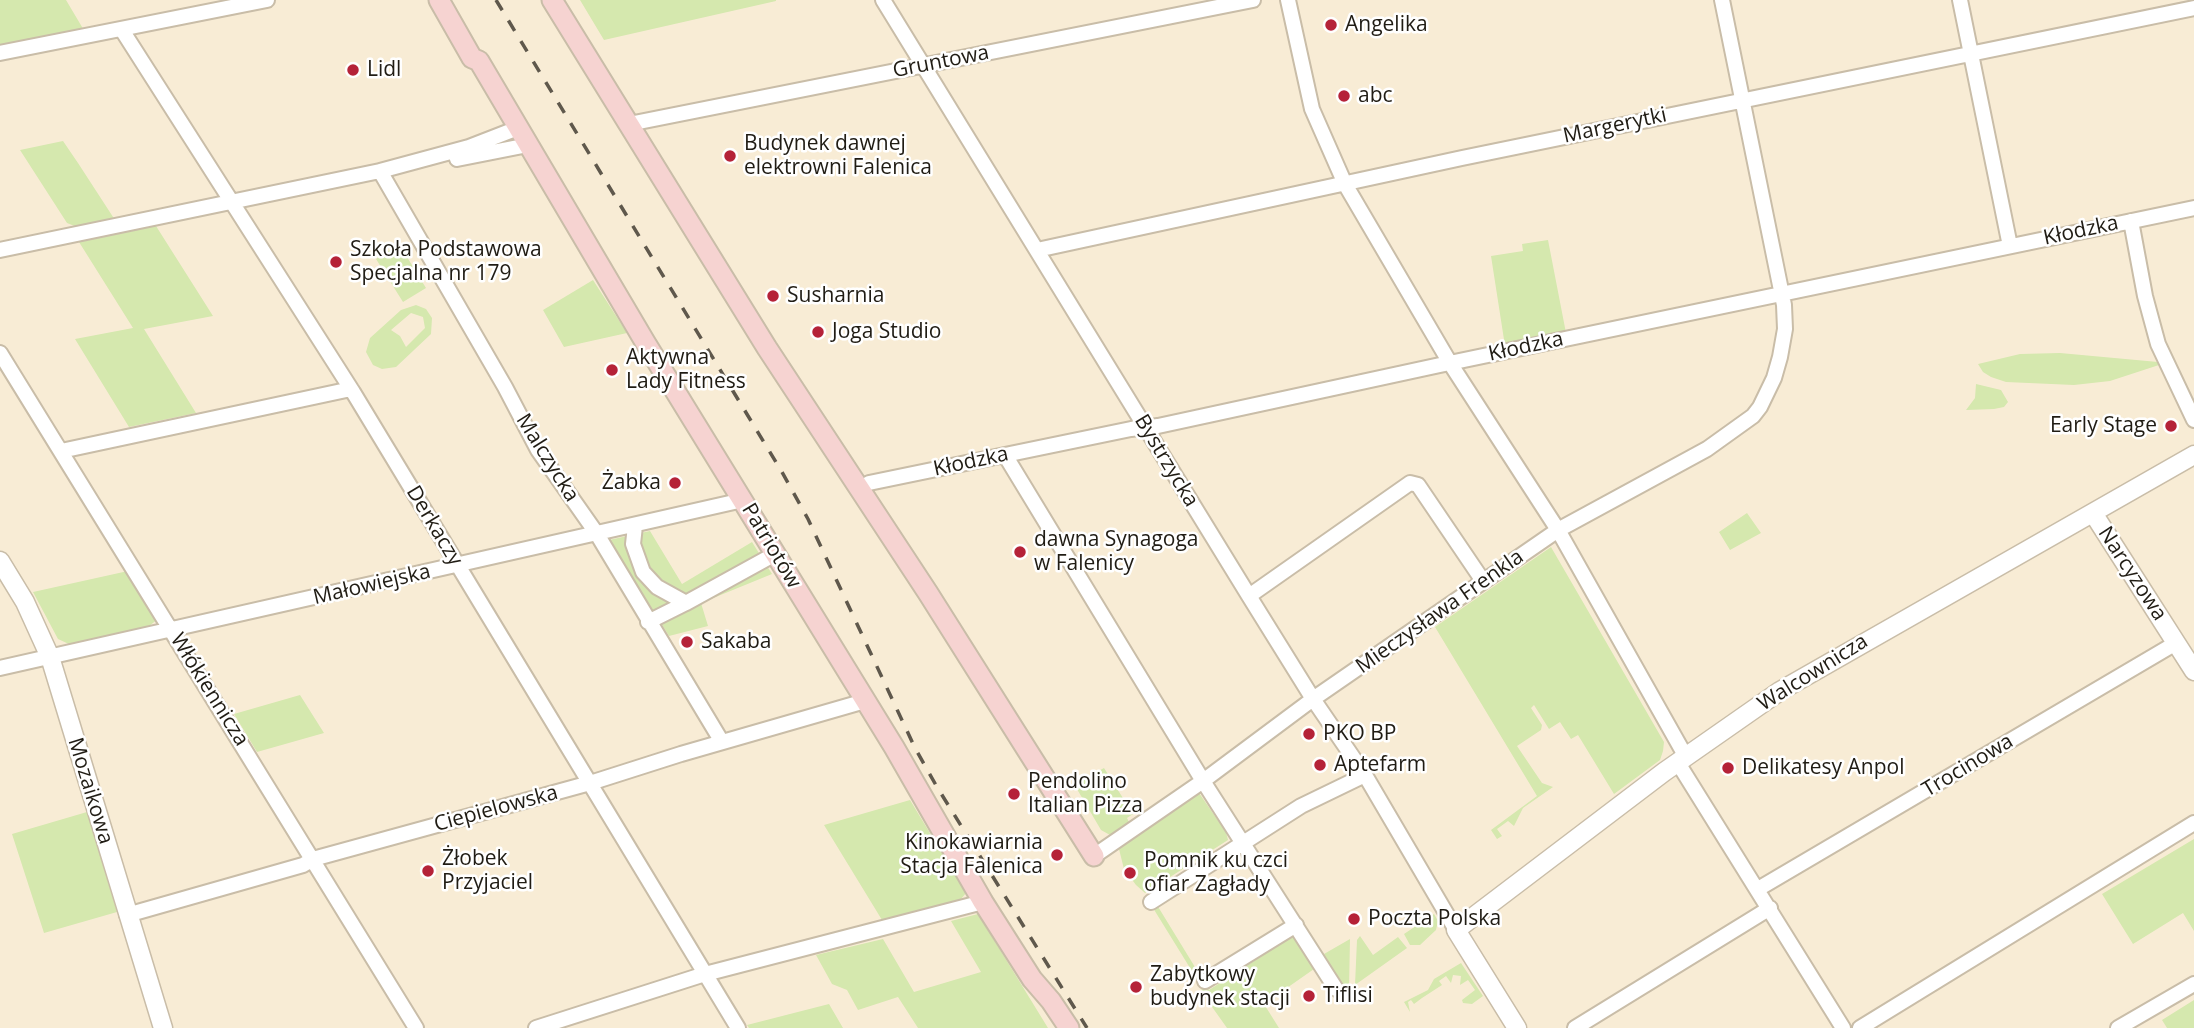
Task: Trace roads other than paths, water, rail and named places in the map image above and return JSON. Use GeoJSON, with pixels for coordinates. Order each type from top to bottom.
{"type":"FeatureCollection","features":[{"type":"Feature","properties":{"kind":"main road","name":"Patriotów"},"geometry":{"type":"LineString","coordinates":[[439,0],[472,58],[479,61]]}},
{"type":"Feature","properties":{"kind":"main road","name":"Patriotów"},"geometry":{"type":"LineString","coordinates":[[446,0],[459,15],[479,49],[479,61],[645,342],[865,701],[983,902],[1032,979],[1069,1028]]}},
{"type":"Feature","properties":{"kind":"main road"},"geometry":{"type":"LineString","coordinates":[[552,0],[767,348],[860,488],[1094,856]]}},
{"type":"Feature","properties":{"kind":"street"},"geometry":{"type":"LineString","coordinates":[[0,54],[267,0]]}},
{"type":"Feature","properties":{"kind":"street","name":"Bystrzycka"},"geometry":{"type":"LineString","coordinates":[[883,0],[1313,699],[1365,775],[1517,1028]]}},
{"type":"Feature","properties":{"kind":"street","name":"Gruntowa"},"geometry":{"type":"LineString","coordinates":[[629,124],[1253,0]]}},
{"type":"Feature","properties":{"kind":"street"},"geometry":{"type":"LineString","coordinates":[[1288,0],[1312,109],[1345,184],[1450,363],[1558,530],[1682,760],[1843,1028]]}},
{"type":"Feature","properties":{"kind":"street","name":"Mieczysława Frenkla"},"geometry":{"type":"LineString","coordinates":[[1094,856],[1203,781],[1313,699],[1558,530],[1727,435],[1753,416],[1760,407],[1777,369],[1785,329],[1782,294],[1721,0]]}},
{"type":"Feature","properties":{"kind":"street"},"geometry":{"type":"LineString","coordinates":[[1960,0],[2010,246]]}},
{"type":"Feature","properties":{"kind":"street","name":"Margerytki"},"geometry":{"type":"LineString","coordinates":[[1037,250],[1741,100],[2194,8]]}},
{"type":"Feature","properties":{"kind":"street","name":"Derkaczy"},"geometry":{"type":"LineString","coordinates":[[122,30],[351,389],[738,1028]]}},
{"type":"Feature","properties":{"kind":"street"},"geometry":{"type":"LineString","coordinates":[[0,250],[380,172],[523,136]]}},
{"type":"Feature","properties":{"kind":"street","name":"Malczycka"},"geometry":{"type":"LineString","coordinates":[[380,172],[505,387],[538,450],[597,534],[722,742]]}},
{"type":"Feature","properties":{"kind":"street","name":"Kłodzka"},"geometry":{"type":"LineString","coordinates":[[860,488],[869,483],[1146,428],[2194,208]]}},
{"type":"Feature","properties":{"kind":"street"},"geometry":{"type":"LineString","coordinates":[[2131,221],[2145,296],[2158,344],[2194,420]]}},
{"type":"Feature","properties":{"kind":"street","name":"Włókiennicza"},"geometry":{"type":"LineString","coordinates":[[0,353],[416,1028]]}},
{"type":"Feature","properties":{"kind":"street"},"geometry":{"type":"LineString","coordinates":[[61,451],[351,389]]}},
{"type":"Feature","properties":{"kind":"street"},"geometry":{"type":"LineString","coordinates":[[1005,455],[1203,781],[1336,989]]}},
{"type":"Feature","properties":{"kind":"street","name":"Walcownicza"},"geometry":{"type":"LineString","coordinates":[[1457,930],[1594,824],[1780,691],[2194,456]]}},
{"type":"Feature","properties":{"kind":"street"},"geometry":{"type":"LineString","coordinates":[[1249,596],[1410,483],[1418,485],[1483,581]]}},
{"type":"Feature","properties":{"kind":"street","name":"Małowiejska"},"geometry":{"type":"LineString","coordinates":[[0,668],[743,500]]}},
{"type":"Feature","properties":{"kind":"street","name":"Narcyzowa"},"geometry":{"type":"LineString","coordinates":[[2093,513],[2194,671]]}},
{"type":"Feature","properties":{"kind":"street"},"geometry":{"type":"LineString","coordinates":[[635,526],[633,544],[643,572],[657,587],[686,603]]}},
{"type":"Feature","properties":{"kind":"street"},"geometry":{"type":"LineString","coordinates":[[648,622],[775,554]]}},
{"type":"Feature","properties":{"kind":"street","name":"Mozaikowa"},"geometry":{"type":"LineString","coordinates":[[0,561],[25,602],[51,657],[163,1028]]}},
{"type":"Feature","properties":{"kind":"street","name":"Trocinowa"},"geometry":{"type":"LineString","coordinates":[[1758,889],[2176,643]]}},
{"type":"Feature","properties":{"kind":"street","name":"Ciepielowska"},"geometry":{"type":"LineString","coordinates":[[127,915],[303,865],[313,859],[590,783],[865,701]]}},
{"type":"Feature","properties":{"kind":"street"},"geometry":{"type":"LineString","coordinates":[[1151,902],[1301,806],[1365,775]]}},
{"type":"Feature","properties":{"kind":"street"},"geometry":{"type":"LineString","coordinates":[[1860,1028],[2194,823]]}},
{"type":"Feature","properties":{"kind":"street"},"geometry":{"type":"LineString","coordinates":[[536,1028],[705,974],[983,902]]}},
{"type":"Feature","properties":{"kind":"street"},"geometry":{"type":"LineString","coordinates":[[1574,1028],[1770,908]]}},
{"type":"Feature","properties":{"kind":"street"},"geometry":{"type":"LineString","coordinates":[[1205,981],[1296,925]]}},
{"type":"Feature","properties":{"kind":"street"},"geometry":{"type":"LineString","coordinates":[[2118,1028],[2194,984]]}},
{"type":"Feature","properties":{"kind":"railway"},"geometry":{"type":"LineString","coordinates":[[496,0],[782,472],[808,519],[915,748],[1087,1028]]}},
{"type":"Feature","properties":{"kind":"place","name":"Angelika"},"geometry":{"type":"Point","coordinates":[1331,25]}},
{"type":"Feature","properties":{"kind":"place","name":"Lidl"},"geometry":{"type":"Point","coordinates":[353,70]}},
{"type":"Feature","properties":{"kind":"place","name":"abc"},"geometry":{"type":"Point","coordinates":[1344,96]}},
{"type":"Feature","properties":{"kind":"place","name":"Budynek dawnej elektrowni Falenica"},"geometry":{"type":"Point","coordinates":[730,156]}},
{"type":"Feature","properties":{"kind":"place","name":"Szkoła Podstawowa Specjalna nr 179"},"geometry":{"type":"Point","coordinates":[336,262]}},
{"type":"Feature","properties":{"kind":"place","name":"Susharnia"},"geometry":{"type":"Point","coordinates":[773,296]}},
{"type":"Feature","properties":{"kind":"place","name":"Joga Studio"},"geometry":{"type":"Point","coordinates":[818,332]}},
{"type":"Feature","properties":{"kind":"place","name":"Aktywna Lady Fitness"},"geometry":{"type":"Point","coordinates":[612,370]}},
{"type":"Feature","properties":{"kind":"place","name":"Early Stage"},"geometry":{"type":"Point","coordinates":[2171,426]}},
{"type":"Feature","properties":{"kind":"place","name":"Żabka"},"geometry":{"type":"Point","coordinates":[675,483]}},
{"type":"Feature","properties":{"kind":"place","name":"dawna Synagoga w Falenicy"},"geometry":{"type":"Point","coordinates":[1020,552]}},
{"type":"Feature","properties":{"kind":"place","name":"Sakaba"},"geometry":{"type":"Point","coordinates":[687,642]}},
{"type":"Feature","properties":{"kind":"place","name":"PKO BP"},"geometry":{"type":"Point","coordinates":[1309,734]}},
{"type":"Feature","properties":{"kind":"place","name":"Aptefarm"},"geometry":{"type":"Point","coordinates":[1320,765]}},
{"type":"Feature","properties":{"kind":"place","name":"Delikatesy Anpol"},"geometry":{"type":"Point","coordinates":[1728,768]}},
{"type":"Feature","properties":{"kind":"place","name":"Pendolino Italian Pizza"},"geometry":{"type":"Point","coordinates":[1014,794]}},
{"type":"Feature","properties":{"kind":"place","name":"Kinokawiarnia Stacja Falenica"},"geometry":{"type":"Point","coordinates":[1057,855]}},
{"type":"Feature","properties":{"kind":"place","name":"Żłobek Przyjaciel"},"geometry":{"type":"Point","coordinates":[428,871]}},
{"type":"Feature","properties":{"kind":"place","name":"Pomnik ku czci ofiar Zagłady"},"geometry":{"type":"Point","coordinates":[1130,873]}},
{"type":"Feature","properties":{"kind":"place","name":"Poczta Polska"},"geometry":{"type":"Point","coordinates":[1354,919]}},
{"type":"Feature","properties":{"kind":"place","name":"Zabytkowy budynek stacji"},"geometry":{"type":"Point","coordinates":[1136,987]}},
{"type":"Feature","properties":{"kind":"place","name":"Tiflisi"},"geometry":{"type":"Point","coordinates":[1309,996]}}]}
